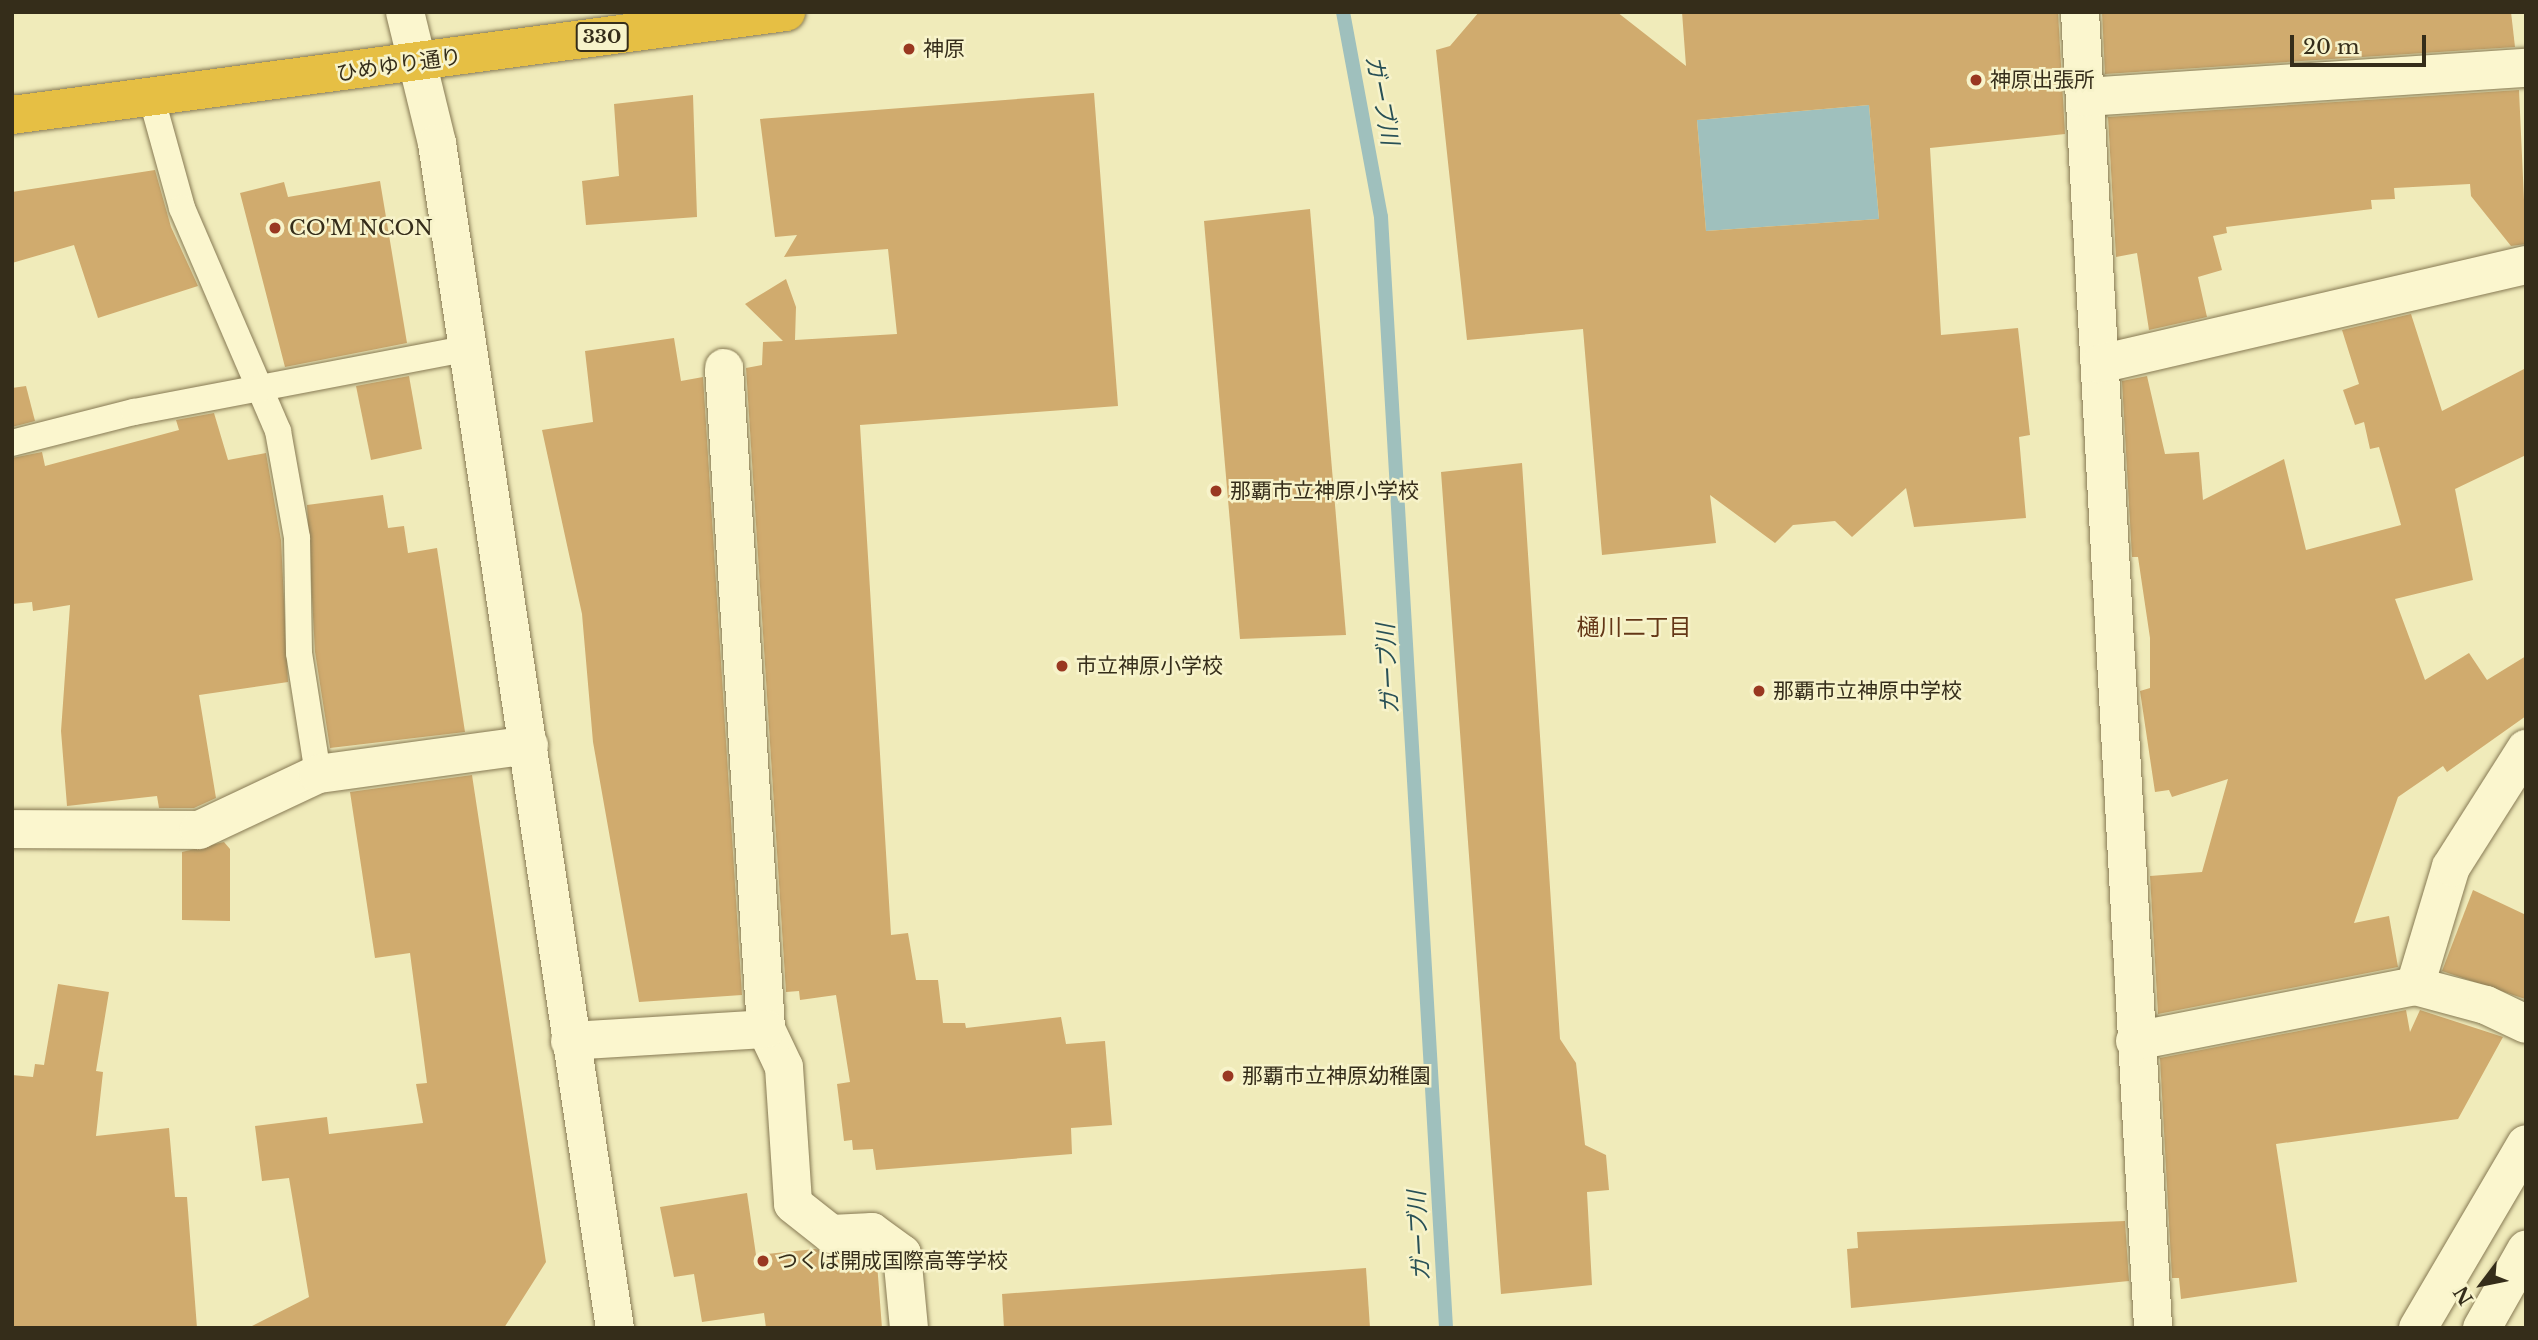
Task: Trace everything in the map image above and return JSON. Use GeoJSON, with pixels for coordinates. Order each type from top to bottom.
{"type":"FeatureCollection","features":[{"type":"Feature","properties":{"kind":"highway","name":"ひめゆり通り"},"geometry":{"type":"LineString","coordinates":[[12,115],[786,12]]}},
{"type":"Feature","properties":{"kind":"street"},"geometry":{"type":"LineString","coordinates":[[405,12],[418,63],[469,348],[529,745],[570,1041],[615,1328]]}},
{"type":"Feature","properties":{"kind":"street"},"geometry":{"type":"LineString","coordinates":[[2080,12],[2153,1328]]}},
{"type":"Feature","properties":{"kind":"street"},"geometry":{"type":"LineString","coordinates":[[2086,97],[2526,68]]}},
{"type":"Feature","properties":{"kind":"street"},"geometry":{"type":"LineString","coordinates":[[2099,364],[2526,265]]}},
{"type":"Feature","properties":{"kind":"street"},"geometry":{"type":"LineString","coordinates":[[724,368],[766,1029],[784,1067],[793,1203],[831,1234],[872,1232],[902,1254],[909,1328]]}},
{"type":"Feature","properties":{"kind":"street"},"geometry":{"type":"LineString","coordinates":[[12,829],[199,830],[318,774],[529,745]]}},
{"type":"Feature","properties":{"kind":"street"},"geometry":{"type":"LineString","coordinates":[[2415,986],[2451,867],[2526,749]]}},
{"type":"Feature","properties":{"kind":"street"},"geometry":{"type":"LineString","coordinates":[[2135,1041],[2224,1028],[2415,986],[2486,1005],[2526,1024]]}},
{"type":"Feature","properties":{"kind":"street"},"geometry":{"type":"LineString","coordinates":[[570,1041],[766,1029]]}},
{"type":"Feature","properties":{"kind":"street"},"geometry":{"type":"LineString","coordinates":[[2418,1328],[2526,1144]]}},
{"type":"Feature","properties":{"kind":"street"},"geometry":{"type":"LineString","coordinates":[[2482,1328],[2526,1250]]}},
{"type":"Feature","properties":{"kind":"lane"},"geometry":{"type":"LineString","coordinates":[[151,96],[182,208],[278,431],[297,538],[299,653],[318,774]]}},
{"type":"Feature","properties":{"kind":"lane"},"geometry":{"type":"LineString","coordinates":[[12,443],[259,388],[469,348]]}},
{"type":"Feature","properties":{"kind":"water"},"geometry":{"type":"Polygon","coordinates":[[[1869,105],[1879,219],[1706,231],[1697,120],[1869,105]]]}},
{"type":"Feature","properties":{"kind":"building"},"geometry":{"type":"Polygon","coordinates":[[[1479,12],[1617,12],[1686,66],[1682,12],[2058,12],[2065,134],[1930,148],[1941,335],[2018,328],[2030,435],[2019,437],[2026,518],[1914,527],[1906,488],[1852,537],[1835,521],[1793,525],[1775,543],[1710,495],[1716,543],[1602,555],[1583,329],[1467,340],[1436,50],[1450,46],[1479,12]],[[1869,105],[1697,120],[1706,231],[1879,219],[1869,105]]]}},
{"type":"Feature","properties":{"kind":"building"},"geometry":{"type":"Polygon","coordinates":[[[2102,12],[2511,12],[2515,47],[2105,74],[2102,12]]]}},
{"type":"Feature","properties":{"kind":"building"},"geometry":{"type":"Polygon","coordinates":[[[2519,90],[2526,244],[2511,246],[2471,196],[2470,184],[2394,188],[2395,199],[2371,200],[2372,209],[2226,227],[2227,233],[2213,236],[2222,270],[2198,277],[2207,317],[2149,330],[2137,253],[2116,257],[2108,117],[2519,90]]]}},
{"type":"Feature","properties":{"kind":"building"},"geometry":{"type":"Polygon","coordinates":[[[1094,93],[1118,406],[860,425],[891,935],[908,933],[916,980],[938,980],[943,1023],[965,1023],[966,1028],[1061,1017],[1066,1044],[1105,1041],[1112,1125],[1071,1128],[1072,1154],[876,1170],[873,1149],[853,1150],[852,1140],[844,1141],[837,1084],[850,1082],[836,995],[800,1000],[799,991],[786,992],[746,368],[762,365],[763,342],[783,341],[745,304],[786,279],[796,307],[795,340],[897,334],[888,249],[784,257],[797,235],[775,237],[760,119],[1094,93]]]}},
{"type":"Feature","properties":{"kind":"building"},"geometry":{"type":"Polygon","coordinates":[[[693,95],[697,217],[586,225],[582,181],[619,176],[614,104],[693,95]]]}},
{"type":"Feature","properties":{"kind":"building"},"geometry":{"type":"Polygon","coordinates":[[[155,170],[171,227],[198,286],[98,318],[74,245],[12,263],[12,192],[155,170]]]}},
{"type":"Feature","properties":{"kind":"building"},"geometry":{"type":"Polygon","coordinates":[[[380,181],[407,343],[285,367],[240,193],[284,182],[288,197],[380,181]]]}},
{"type":"Feature","properties":{"kind":"building"},"geometry":{"type":"Polygon","coordinates":[[[1310,209],[1346,635],[1240,639],[1204,221],[1310,209]]]}},
{"type":"Feature","properties":{"kind":"building"},"geometry":{"type":"Polygon","coordinates":[[[2411,314],[2442,411],[2526,368],[2526,455],[2455,489],[2473,580],[2395,599],[2425,680],[2469,653],[2487,680],[2526,656],[2526,716],[2447,772],[2443,766],[2398,797],[2354,923],[2389,916],[2398,967],[2158,1014],[2150,876],[2202,872],[2228,779],[2172,797],[2169,790],[2155,792],[2140,691],[2150,688],[2150,638],[2138,557],[2132,557],[2122,381],[2147,376],[2165,454],[2199,452],[2203,500],[2284,459],[2306,550],[2401,525],[2379,447],[2370,449],[2364,422],[2355,425],[2343,390],[2359,384],[2342,330],[2411,314]]]}},
{"type":"Feature","properties":{"kind":"building"},"geometry":{"type":"Polygon","coordinates":[[[674,338],[681,381],[703,377],[742,995],[639,1002],[593,742],[582,614],[542,430],[593,422],[585,351],[674,338]]]}},
{"type":"Feature","properties":{"kind":"building"},"geometry":{"type":"Polygon","coordinates":[[[409,376],[422,449],[371,460],[356,386],[409,376]]]}},
{"type":"Feature","properties":{"kind":"building"},"geometry":{"type":"Polygon","coordinates":[[[26,386],[35,421],[12,427],[12,388],[26,386]]]}},
{"type":"Feature","properties":{"kind":"building"},"geometry":{"type":"Polygon","coordinates":[[[214,413],[228,460],[266,453],[281,540],[288,682],[199,695],[216,798],[194,808],[159,808],[157,796],[67,806],[61,731],[70,605],[33,611],[32,602],[12,604],[12,458],[42,452],[45,466],[179,430],[176,420],[214,413]]]}},
{"type":"Feature","properties":{"kind":"building"},"geometry":{"type":"Polygon","coordinates":[[[1522,463],[1560,1039],[1576,1063],[1585,1145],[1606,1155],[1609,1190],[1587,1192],[1592,1285],[1501,1294],[1441,472],[1522,463]]]}},
{"type":"Feature","properties":{"kind":"building"},"geometry":{"type":"Polygon","coordinates":[[[383,495],[388,528],[404,526],[408,553],[437,548],[465,732],[330,748],[315,652],[307,505],[383,495]]]}},
{"type":"Feature","properties":{"kind":"building"},"geometry":{"type":"Polygon","coordinates":[[[472,775],[546,1262],[504,1328],[248,1328],[309,1297],[289,1178],[262,1181],[255,1126],[327,1117],[329,1134],[423,1123],[416,1084],[427,1083],[410,953],[375,958],[350,792],[472,775]]]}},
{"type":"Feature","properties":{"kind":"building"},"geometry":{"type":"Polygon","coordinates":[[[224,842],[230,849],[230,921],[182,920],[182,852],[224,842]]]}},
{"type":"Feature","properties":{"kind":"building"},"geometry":{"type":"Polygon","coordinates":[[[2473,890],[2526,915],[2525,999],[2442,971],[2473,890]]]}},
{"type":"Feature","properties":{"kind":"building"},"geometry":{"type":"Polygon","coordinates":[[[58,984],[109,992],[96,1071],[103,1072],[96,1136],[169,1128],[175,1197],[187,1197],[197,1328],[12,1328],[12,1075],[33,1077],[35,1064],[44,1065],[58,984]]]}},
{"type":"Feature","properties":{"kind":"building"},"geometry":{"type":"Polygon","coordinates":[[[2406,1010],[2410,1032],[2420,1010],[2503,1037],[2458,1119],[2276,1144],[2297,1282],[2181,1299],[2179,1278],[2172,1278],[2160,1058],[2406,1010]]]}},
{"type":"Feature","properties":{"kind":"building","name":"つくば開成国際高等学校"},"geometry":{"type":"Polygon","coordinates":[[[747,1193],[756,1255],[815,1249],[877,1263],[882,1328],[766,1328],[764,1313],[702,1322],[694,1274],[674,1277],[660,1207],[747,1193]]]}},
{"type":"Feature","properties":{"kind":"building"},"geometry":{"type":"Polygon","coordinates":[[[2125,1221],[2129,1281],[1851,1308],[1847,1249],[1858,1248],[1857,1232],[2125,1221]]]}},
{"type":"Feature","properties":{"kind":"building"},"geometry":{"type":"Polygon","coordinates":[[[1366,1268],[1370,1328],[1004,1328],[1002,1294],[1366,1268]]]}},
{"type":"Feature","properties":{"kind":"waterway","name":"ガーブ川"},"geometry":{"type":"LineString","coordinates":[[1343,12],[1381,217],[1446,1328]]}},
{"type":"Feature","properties":{"kind":"place","name":"神原"},"geometry":{"type":"Point","coordinates":[909,49]}},
{"type":"Feature","properties":{"kind":"place","name":"神原出張所"},"geometry":{"type":"Point","coordinates":[1976,80]}},
{"type":"Feature","properties":{"kind":"place","name":"CO'M NCON"},"geometry":{"type":"Point","coordinates":[275,228]}},
{"type":"Feature","properties":{"kind":"place","name":"那覇市立神原小学校"},"geometry":{"type":"Point","coordinates":[1216,491]}},
{"type":"Feature","properties":{"kind":"place","name":"市立神原小学校"},"geometry":{"type":"Point","coordinates":[1062,666]}},
{"type":"Feature","properties":{"kind":"place","name":"那覇市立神原中学校"},"geometry":{"type":"Point","coordinates":[1759,691]}},
{"type":"Feature","properties":{"kind":"place","name":"那覇市立神原幼稚園"},"geometry":{"type":"Point","coordinates":[1228,1076]}},
{"type":"Feature","properties":{"kind":"place","name":"つくば開成国際高等学校"},"geometry":{"type":"Point","coordinates":[763,1261]}},
{"type":"Feature","properties":{"kind":"district","name":"樋川二丁目"},"geometry":{"type":"Point","coordinates":[1634,627]}}]}
